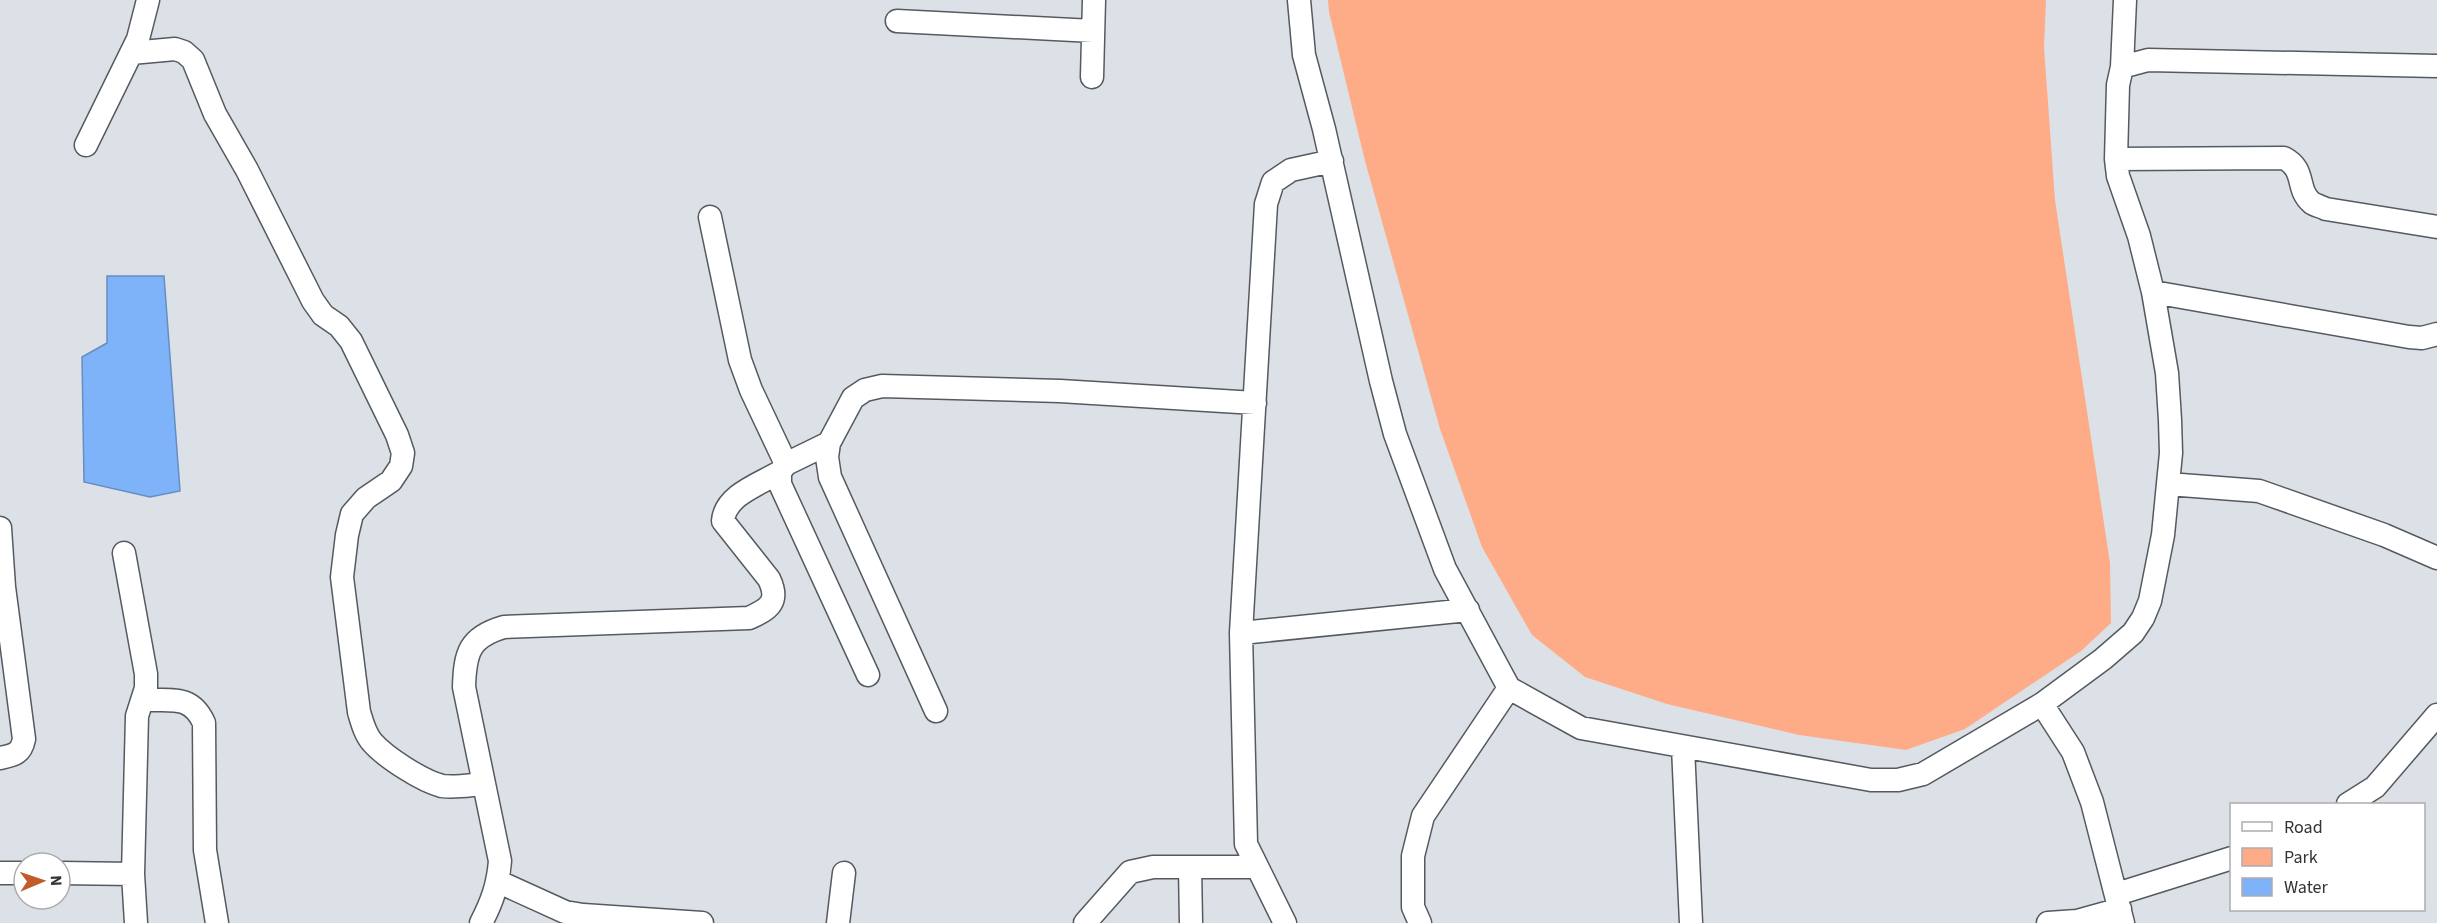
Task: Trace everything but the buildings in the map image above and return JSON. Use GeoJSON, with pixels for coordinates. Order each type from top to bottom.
{"type":"FeatureCollection","features":[{"type":"Feature","properties":{"kind":"street"},"geometry":{"type":"LineString","coordinates":[[86,145],[138,39],[148,0]]}},
{"type":"Feature","properties":{"kind":"street"},"geometry":{"type":"LineString","coordinates":[[1092,77],[1094,0]]}},
{"type":"Feature","properties":{"kind":"street"},"geometry":{"type":"LineString","coordinates":[[1299,0],[1304,55],[1332,161],[1395,434],[1445,569],[1509,688],[1581,728],[1871,780],[1898,780],[1923,774],[2042,705],[2133,633],[2150,601],[2163,535],[2171,453],[2170,408],[2167,373],[2153,292],[2139,236],[2118,176],[2116,159],[2118,85],[2122,67],[2125,0]]}},
{"type":"Feature","properties":{"kind":"street"},"geometry":{"type":"LineString","coordinates":[[897,21],[1093,32]]}},
{"type":"Feature","properties":{"kind":"street"},"geometry":{"type":"LineString","coordinates":[[131,53],[175,49],[184,51],[193,60],[215,114],[247,170],[313,301],[323,315],[339,326],[351,341],[400,444],[403,453],[401,466],[391,481],[366,498],[352,514],[346,546],[342,578],[359,712],[364,728],[371,741],[422,778],[453,787],[484,784]]}},
{"type":"Feature","properties":{"kind":"street"},"geometry":{"type":"LineString","coordinates":[[2122,67],[2148,60],[2437,66]]}},
{"type":"Feature","properties":{"kind":"street"},"geometry":{"type":"LineString","coordinates":[[2116,159],[2284,158],[2294,163],[2299,171],[2305,193],[2312,203],[2326,209],[2437,227]]}},
{"type":"Feature","properties":{"kind":"street"},"geometry":{"type":"LineString","coordinates":[[1284,923],[1246,844],[1241,633],[1266,204],[1273,182],[1291,170],[1332,161]]}},
{"type":"Feature","properties":{"kind":"street"},"geometry":{"type":"LineString","coordinates":[[711,217],[740,360],[783,468],[780,484],[868,675]]}},
{"type":"Feature","properties":{"kind":"street"},"geometry":{"type":"LineString","coordinates":[[2153,292],[2409,337],[2422,338],[2437,334]]}},
{"type":"Feature","properties":{"kind":"street"},"geometry":{"type":"LineString","coordinates":[[936,711],[830,477],[827,457],[829,443],[854,398],[865,390],[882,386],[1060,391],[1255,403]]}},
{"type":"Feature","properties":{"kind":"street"},"geometry":{"type":"LineString","coordinates":[[481,923],[492,903],[499,882],[500,861],[464,687],[464,662],[473,643],[487,632],[504,627],[749,618],[765,611],[773,600],[774,590],[769,579],[723,521],[724,509],[732,500],[829,443]]}},
{"type":"Feature","properties":{"kind":"street"},"geometry":{"type":"LineString","coordinates":[[2168,484],[2259,491],[2403,543],[2437,558]]}},
{"type":"Feature","properties":{"kind":"street"},"geometry":{"type":"LineString","coordinates":[[0,528],[4,587],[24,739],[22,749],[16,755],[0,758]]}},
{"type":"Feature","properties":{"kind":"street"},"geometry":{"type":"LineString","coordinates":[[124,553],[146,674],[143,700],[137,716],[133,874],[136,923]]}},
{"type":"Feature","properties":{"kind":"street"},"geometry":{"type":"LineString","coordinates":[[1241,633],[1468,610]]}},
{"type":"Feature","properties":{"kind":"street"},"geometry":{"type":"LineString","coordinates":[[1420,923],[1413,907],[1413,856],[1423,816],[1509,688]]}},
{"type":"Feature","properties":{"kind":"street"},"geometry":{"type":"LineString","coordinates":[[143,700],[183,701],[198,710],[204,723],[205,850],[218,923]]}},
{"type":"Feature","properties":{"kind":"street"},"geometry":{"type":"LineString","coordinates":[[2042,705],[2073,752],[2092,802],[2120,909]]}},
{"type":"Feature","properties":{"kind":"street"},"geometry":{"type":"LineString","coordinates":[[2350,803],[2374,787],[2437,715]]}},
{"type":"Feature","properties":{"kind":"street"},"geometry":{"type":"LineString","coordinates":[[1683,747],[1691,923]]}},
{"type":"Feature","properties":{"kind":"street"},"geometry":{"type":"LineString","coordinates":[[2048,923],[2077,921],[2120,909],[2230,859]]}},
{"type":"Feature","properties":{"kind":"street"},"geometry":{"type":"LineString","coordinates":[[1085,923],[1130,872],[1153,867],[1257,867]]}},
{"type":"Feature","properties":{"kind":"street"},"geometry":{"type":"LineString","coordinates":[[1190,867],[1191,923]]}},
{"type":"Feature","properties":{"kind":"street"},"geometry":{"type":"LineString","coordinates":[[72,873],[133,874]]}},
{"type":"Feature","properties":{"kind":"street"},"geometry":{"type":"LineString","coordinates":[[838,923],[844,873]]}},
{"type":"Feature","properties":{"kind":"street"},"geometry":{"type":"LineString","coordinates":[[499,882],[565,912],[702,923]]}},
{"type":"Feature","properties":{"kind":"green space"},"geometry":{"type":"Polygon","coordinates":[[[1328,0],[2046,0],[2044,47],[2055,200],[2110,563],[2111,623],[2081,651],[1965,729],[1906,750],[1799,735],[1667,704],[1585,677],[1532,635],[1482,547],[1440,429],[1365,161],[1328,0]]]}},
{"type":"Feature","properties":{"kind":"water"},"geometry":{"type":"Polygon","coordinates":[[[107,276],[164,276],[180,491],[150,497],[84,482],[82,357],[107,343],[107,276]]]}}]}
